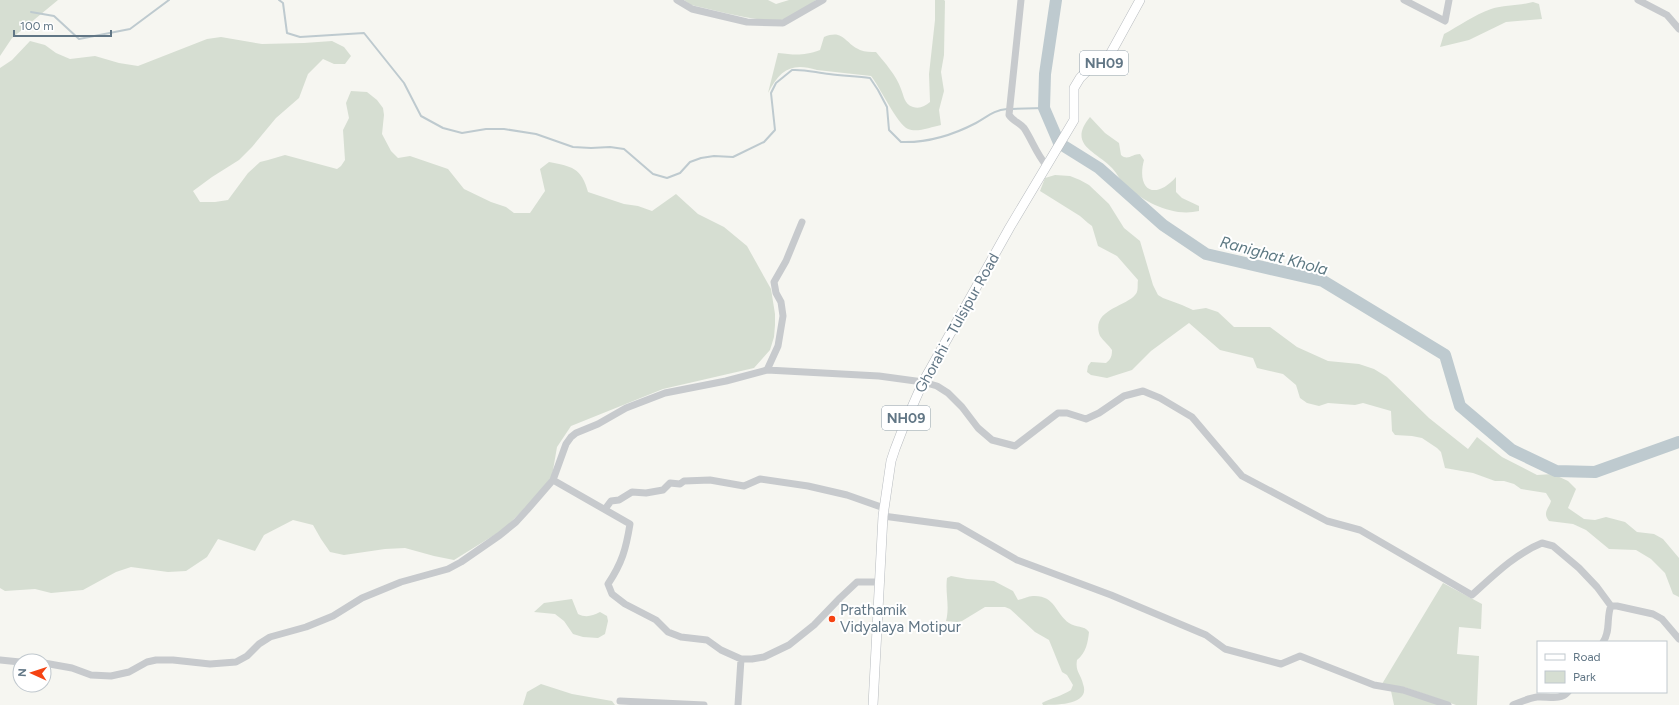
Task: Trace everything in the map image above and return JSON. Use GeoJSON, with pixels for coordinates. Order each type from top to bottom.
{"type":"FeatureCollection","features":[{"type":"Feature","properties":{"kind":"main road","name":"NH09"},"geometry":{"type":"LineString","coordinates":[[1046,164],[1074,120],[1074,88],[1080,78],[1090,68],[1107,60],[1140,0]]}},
{"type":"Feature","properties":{"kind":"main road","name":"Ghorahi - Tulsipur Road"},"geometry":{"type":"LineString","coordinates":[[873,705],[884,512],[894,449],[923,382],[1046,164]]}},
{"type":"Feature","properties":{"kind":"street"},"geometry":{"type":"LineString","coordinates":[[677,0],[692,9],[741,20],[784,23],[823,0]]}},
{"type":"Feature","properties":{"kind":"street"},"geometry":{"type":"LineString","coordinates":[[1021,0],[1010,102],[1010,115],[1012,119],[1023,127],[1038,155],[1046,164]]}},
{"type":"Feature","properties":{"kind":"street"},"geometry":{"type":"LineString","coordinates":[[1404,0],[1445,22],[1449,0]]}},
{"type":"Feature","properties":{"kind":"street"},"geometry":{"type":"LineString","coordinates":[[1644,1],[1667,16],[1679,29]]}},
{"type":"Feature","properties":{"kind":"street"},"geometry":{"type":"LineString","coordinates":[[767,370],[778,346],[783,316],[781,302],[776,293],[774,282],[786,261],[802,222]]}},
{"type":"Feature","properties":{"kind":"street"},"geometry":{"type":"LineString","coordinates":[[52,664],[72,668],[91,675],[111,676],[129,672],[147,662],[156,660],[173,660],[210,664],[236,662],[247,656],[270,637],[333,616],[362,598],[401,582],[448,569],[461,562],[516,522],[553,480],[566,444],[576,433],[598,424],[626,408],[665,393],[726,381],[767,370],[879,376],[923,382],[937,386],[948,393],[978,428],[992,440],[1015,446],[1058,413],[1067,413],[1086,419],[1099,413],[1124,396],[1143,390],[1192,417],[1242,476],[1327,521],[1360,530],[1472,595],[1512,561],[1542,543],[1553,546],[1579,568],[1597,587],[1611,606]]}},
{"type":"Feature","properties":{"kind":"street"},"geometry":{"type":"LineString","coordinates":[[605,509],[611,501],[619,500],[632,492],[646,493],[663,490],[670,483],[680,484],[684,481],[710,480],[744,486],[760,479],[808,486],[847,495],[884,512],[958,526],[1017,560],[1111,595],[1206,635],[1225,649],[1281,664],[1300,656],[1374,685],[1403,690],[1448,705]]}},
{"type":"Feature","properties":{"kind":"street"},"geometry":{"type":"LineString","coordinates":[[553,480],[630,524],[626,547],[618,569],[608,584],[612,594],[625,604],[656,620],[668,632],[681,637],[707,640],[720,650],[741,659],[764,657],[789,645],[814,625],[857,582],[879,582]]}},
{"type":"Feature","properties":{"kind":"street"},"geometry":{"type":"LineString","coordinates":[[1611,606],[1653,614],[1662,619],[1679,639]]}},
{"type":"Feature","properties":{"kind":"street"},"geometry":{"type":"LineString","coordinates":[[1603,641],[1607,631],[1608,612],[1611,606]]}},
{"type":"Feature","properties":{"kind":"street"},"geometry":{"type":"LineString","coordinates":[[738,705],[741,659]]}},
{"type":"Feature","properties":{"kind":"street"},"geometry":{"type":"LineString","coordinates":[[0,660],[12,661]]}},
{"type":"Feature","properties":{"kind":"street"},"geometry":{"type":"LineString","coordinates":[[1512,705],[1537,697],[1556,698],[1566,695],[1567,693]]}},
{"type":"Feature","properties":{"kind":"street"},"geometry":{"type":"LineString","coordinates":[[620,701],[704,705]]}},
{"type":"Feature","properties":{"kind":"green space"},"geometry":{"type":"Polygon","coordinates":[[[0,0],[58,0],[12,38],[0,56],[0,0]]]}},
{"type":"Feature","properties":{"kind":"green space"},"geometry":{"type":"Polygon","coordinates":[[[684,0],[768,0],[776,4],[789,0],[816,0],[800,12],[786,19],[761,20],[691,5],[684,0]]]}},
{"type":"Feature","properties":{"kind":"green space"},"geometry":{"type":"Polygon","coordinates":[[[935,0],[945,1],[944,55],[941,72],[944,91],[939,110],[941,125],[920,130],[908,129],[894,113],[871,76],[800,67],[793,68],[787,70],[777,79],[768,93],[778,53],[799,54],[814,52],[820,50],[824,37],[836,35],[844,38],[860,50],[866,52],[876,52],[890,69],[908,104],[916,108],[924,106],[930,102],[929,74],[935,20],[935,0]]]}},
{"type":"Feature","properties":{"kind":"green space"},"geometry":{"type":"Polygon","coordinates":[[[1533,2],[1539,4],[1542,19],[1506,22],[1469,40],[1440,47],[1444,34],[1479,14],[1491,9],[1533,2]]]}},
{"type":"Feature","properties":{"kind":"green space"},"geometry":{"type":"Polygon","coordinates":[[[221,37],[262,44],[332,41],[344,47],[351,56],[345,64],[334,64],[323,59],[308,74],[299,98],[276,118],[252,147],[239,160],[193,191],[200,202],[228,200],[248,173],[260,162],[285,155],[337,169],[345,160],[343,130],[349,118],[346,103],[351,91],[367,92],[377,100],[383,108],[384,115],[382,134],[391,151],[398,158],[410,156],[448,169],[464,189],[491,202],[506,207],[514,213],[530,213],[545,191],[540,169],[549,162],[564,165],[579,173],[586,184],[588,192],[624,204],[638,206],[652,211],[676,194],[698,214],[724,227],[747,246],[771,289],[775,314],[775,325],[774,337],[770,350],[754,368],[663,389],[571,426],[557,447],[552,476],[536,497],[504,529],[454,560],[405,548],[385,549],[344,555],[330,552],[313,525],[293,520],[264,535],[255,551],[218,539],[207,557],[186,571],[168,572],[131,567],[116,572],[83,590],[51,593],[35,589],[5,591],[0,588],[0,68],[12,60],[30,41],[45,45],[56,53],[70,59],[95,56],[119,63],[138,66],[207,39],[221,37]]]}},
{"type":"Feature","properties":{"kind":"green space"},"geometry":{"type":"Polygon","coordinates":[[[1090,117],[1105,133],[1119,143],[1121,155],[1123,157],[1140,154],[1144,160],[1142,170],[1143,179],[1145,185],[1149,189],[1161,189],[1176,177],[1176,192],[1182,198],[1199,206],[1199,211],[1180,212],[1170,210],[1143,199],[1135,194],[1121,181],[1106,162],[1086,147],[1081,134],[1090,117]]]}},
{"type":"Feature","properties":{"kind":"green space"},"geometry":{"type":"Polygon","coordinates":[[[1055,175],[1070,176],[1080,180],[1089,185],[1109,204],[1124,228],[1140,241],[1153,285],[1158,295],[1193,310],[1206,308],[1218,312],[1234,327],[1270,327],[1297,347],[1328,361],[1359,364],[1374,369],[1387,377],[1429,418],[1468,449],[1477,437],[1502,457],[1537,475],[1553,474],[1568,481],[1576,489],[1568,508],[1584,519],[1595,520],[1606,517],[1625,522],[1637,532],[1654,534],[1663,539],[1679,558],[1679,597],[1673,594],[1665,573],[1651,559],[1636,550],[1609,549],[1586,530],[1573,524],[1549,521],[1546,513],[1551,501],[1546,493],[1521,489],[1514,484],[1504,481],[1495,481],[1473,473],[1445,468],[1441,452],[1422,438],[1395,435],[1392,431],[1391,411],[1363,403],[1355,405],[1328,403],[1319,406],[1307,403],[1300,398],[1296,385],[1283,374],[1257,368],[1253,358],[1220,350],[1189,323],[1151,351],[1132,370],[1107,378],[1091,375],[1087,372],[1088,366],[1091,362],[1106,363],[1112,354],[1112,350],[1100,336],[1098,327],[1100,320],[1110,310],[1135,295],[1138,280],[1117,256],[1098,246],[1092,226],[1080,216],[1040,191],[1045,178],[1055,175]]]}},
{"type":"Feature","properties":{"kind":"green space"},"geometry":{"type":"Polygon","coordinates":[[[951,576],[994,581],[1013,591],[1018,600],[1029,596],[1040,596],[1046,598],[1069,623],[1087,630],[1089,632],[1087,643],[1083,654],[1077,660],[1077,670],[1083,684],[1084,691],[1082,696],[1078,700],[1064,704],[1043,705],[1042,703],[1071,690],[1073,685],[1067,675],[1062,672],[1049,640],[1035,632],[1010,609],[1005,607],[985,607],[962,621],[946,621],[948,610],[947,578],[951,576]]]}},
{"type":"Feature","properties":{"kind":"green space"},"geometry":{"type":"Polygon","coordinates":[[[1443,583],[1482,604],[1481,629],[1459,627],[1457,654],[1479,656],[1477,705],[1456,705],[1404,687],[1382,684],[1443,583]]]}},
{"type":"Feature","properties":{"kind":"green space"},"geometry":{"type":"Polygon","coordinates":[[[572,599],[578,614],[589,616],[600,612],[607,616],[608,621],[605,634],[598,638],[583,637],[573,634],[564,621],[555,614],[534,612],[544,603],[572,599]]]}},
{"type":"Feature","properties":{"kind":"green space"},"geometry":{"type":"Polygon","coordinates":[[[541,684],[572,694],[612,701],[615,705],[523,705],[527,692],[541,684]]]}},
{"type":"Feature","properties":{"kind":"green space"},"geometry":{"type":"Polygon","coordinates":[[[1391,691],[1402,692],[1445,705],[1394,705],[1391,691]]]}},
{"type":"Feature","properties":{"kind":"waterway"},"geometry":{"type":"LineString","coordinates":[[31,12],[54,16],[79,39],[130,29],[169,0]]}},
{"type":"Feature","properties":{"kind":"waterway"},"geometry":{"type":"LineString","coordinates":[[279,0],[283,3],[287,33],[300,37],[364,33],[404,83],[421,116],[443,128],[462,133],[486,129],[504,129],[536,134],[573,147],[610,147],[624,149],[653,174],[667,178],[680,173],[690,162],[701,158],[714,156],[733,157],[764,142],[775,130],[771,93],[776,83],[792,70],[870,78],[887,107],[889,130],[901,142],[930,140],[949,135],[976,123],[994,112],[1007,109]]}},
{"type":"Feature","properties":{"kind":"waterway","name":"Ranighat Khola"},"geometry":{"type":"LineString","coordinates":[[1056,0],[1045,74],[1044,108],[1059,143],[1099,168],[1163,225],[1206,254],[1323,281],[1445,355],[1460,406],[1512,450],[1556,471],[1595,472],[1679,442]]}},
{"type":"Feature","properties":{"kind":"waterway"},"geometry":{"type":"LineString","coordinates":[[1011,109],[1044,108]]}},
{"type":"Feature","properties":{"kind":"place","name":"Prathamik Vidyalaya Motipur"},"geometry":{"type":"Point","coordinates":[832,619]}}]}
